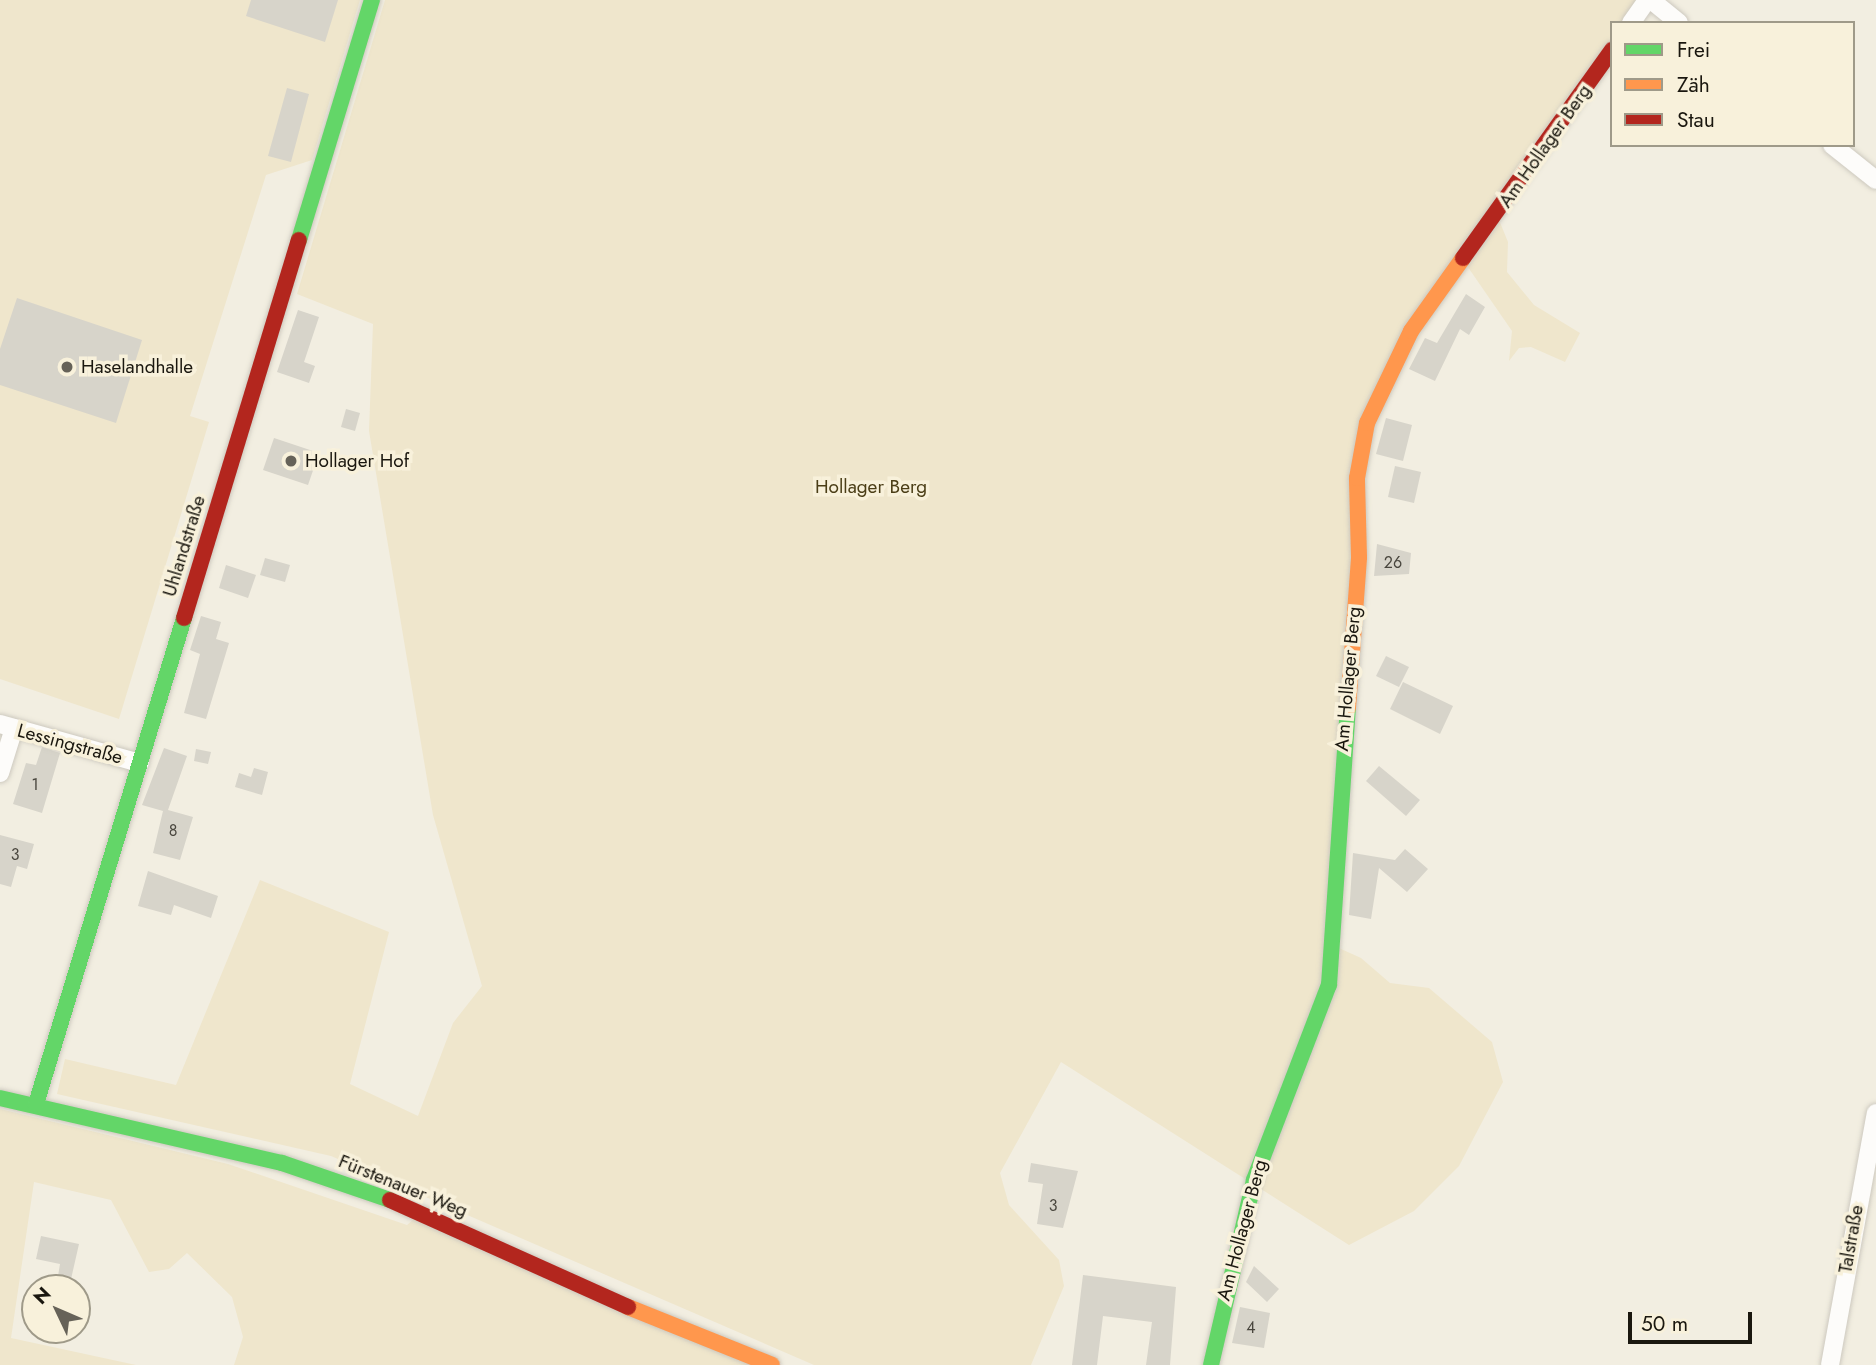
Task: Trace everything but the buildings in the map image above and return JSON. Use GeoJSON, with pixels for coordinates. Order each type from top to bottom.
{"type":"FeatureCollection","features":[{"type":"Feature","properties":{"kind":"street","name":"Uhlandstraße"},"geometry":{"type":"LineString","coordinates":[[36,1104],[372,0]]}},
{"type":"Feature","properties":{"kind":"street"},"geometry":{"type":"LineString","coordinates":[[1633,21],[1649,0],[1676,21]]}},
{"type":"Feature","properties":{"kind":"street","name":"Am Hollager Berg"},"geometry":{"type":"LineString","coordinates":[[1211,1365],[1254,1180],[1329,985],[1359,557],[1357,478],[1367,423],[1411,331],[1610,53]]}},
{"type":"Feature","properties":{"kind":"street"},"geometry":{"type":"LineString","coordinates":[[1835,147],[1876,180]]}},
{"type":"Feature","properties":{"kind":"street","name":"Lessingstraße"},"geometry":{"type":"LineString","coordinates":[[7,726],[140,763]]}},
{"type":"Feature","properties":{"kind":"street"},"geometry":{"type":"LineString","coordinates":[[0,774],[7,726]]}},
{"type":"Feature","properties":{"kind":"street","name":"Fürstenauer Weg"},"geometry":{"type":"LineString","coordinates":[[0,1098],[36,1104],[282,1163],[395,1202],[579,1287],[772,1365]]}},
{"type":"Feature","properties":{"kind":"street","name":"Talstraße"},"geometry":{"type":"LineString","coordinates":[[1830,1365],[1876,1113]]}},
{"type":"Feature","properties":{"kind":"green space"},"geometry":{"type":"Polygon","coordinates":[[[0,0],[360,0],[312,160],[266,175],[190,416],[209,422],[119,719],[0,679],[0,0]]]}},
{"type":"Feature","properties":{"kind":"green space","name":"Hollager Berg"},"geometry":{"type":"Polygon","coordinates":[[[385,0],[1647,0],[1632,21],[1610,21],[1610,53],[1497,215],[1508,242],[1507,272],[1534,305],[1580,333],[1565,362],[1531,347],[1519,348],[1509,361],[1512,331],[1463,260],[1367,423],[1330,944],[1361,958],[1390,983],[1429,988],[1492,1042],[1503,1082],[1459,1166],[1414,1211],[1349,1245],[1061,1062],[1000,1173],[1009,1205],[1059,1260],[1064,1286],[1031,1365],[814,1365],[331,1156],[57,1094],[65,1059],[176,1085],[260,880],[389,932],[350,1084],[418,1116],[453,1023],[482,986],[433,815],[369,431],[373,324],[297,294],[385,0]]]}},
{"type":"Feature","properties":{"kind":"green space"},"geometry":{"type":"Polygon","coordinates":[[[0,1109],[228,1164],[407,1225],[421,1213],[772,1365],[234,1365],[243,1337],[232,1297],[187,1253],[169,1269],[149,1272],[111,1200],[34,1182],[11,1338],[21,1340],[21,1344],[39,1344],[136,1365],[0,1365],[0,1109]]]}},
{"type":"Feature","properties":{"kind":"traffic: fast"},"geometry":{"type":"LineString","coordinates":[[299,240],[372,0]]}},
{"type":"Feature","properties":{"kind":"traffic: fast"},"geometry":{"type":"LineString","coordinates":[[36,1104],[184,618]]}},
{"type":"Feature","properties":{"kind":"traffic: fast"},"geometry":{"type":"LineString","coordinates":[[1211,1365],[1254,1180],[1329,985],[1348,708]]}},
{"type":"Feature","properties":{"kind":"traffic: fast"},"geometry":{"type":"LineString","coordinates":[[0,1098],[282,1163],[390,1200]]}},
{"type":"Feature","properties":{"kind":"traffic: slow"},"geometry":{"type":"LineString","coordinates":[[1348,708],[1359,557],[1357,478],[1367,423],[1411,331],[1463,258]]}},
{"type":"Feature","properties":{"kind":"traffic: slow"},"geometry":{"type":"LineString","coordinates":[[628,1307],[772,1365]]}},
{"type":"Feature","properties":{"kind":"traffic: jam"},"geometry":{"type":"LineString","coordinates":[[1463,258],[1610,53]]}},
{"type":"Feature","properties":{"kind":"traffic: jam"},"geometry":{"type":"LineString","coordinates":[[184,618],[299,240]]}},
{"type":"Feature","properties":{"kind":"traffic: jam"},"geometry":{"type":"LineString","coordinates":[[390,1200],[628,1307]]}},
{"type":"Feature","properties":{"kind":"place","name":"Haselandhalle"},"geometry":{"type":"Point","coordinates":[67,367]}},
{"type":"Feature","properties":{"kind":"place","name":"Hollager Hof"},"geometry":{"type":"Point","coordinates":[291,461]}}]}
